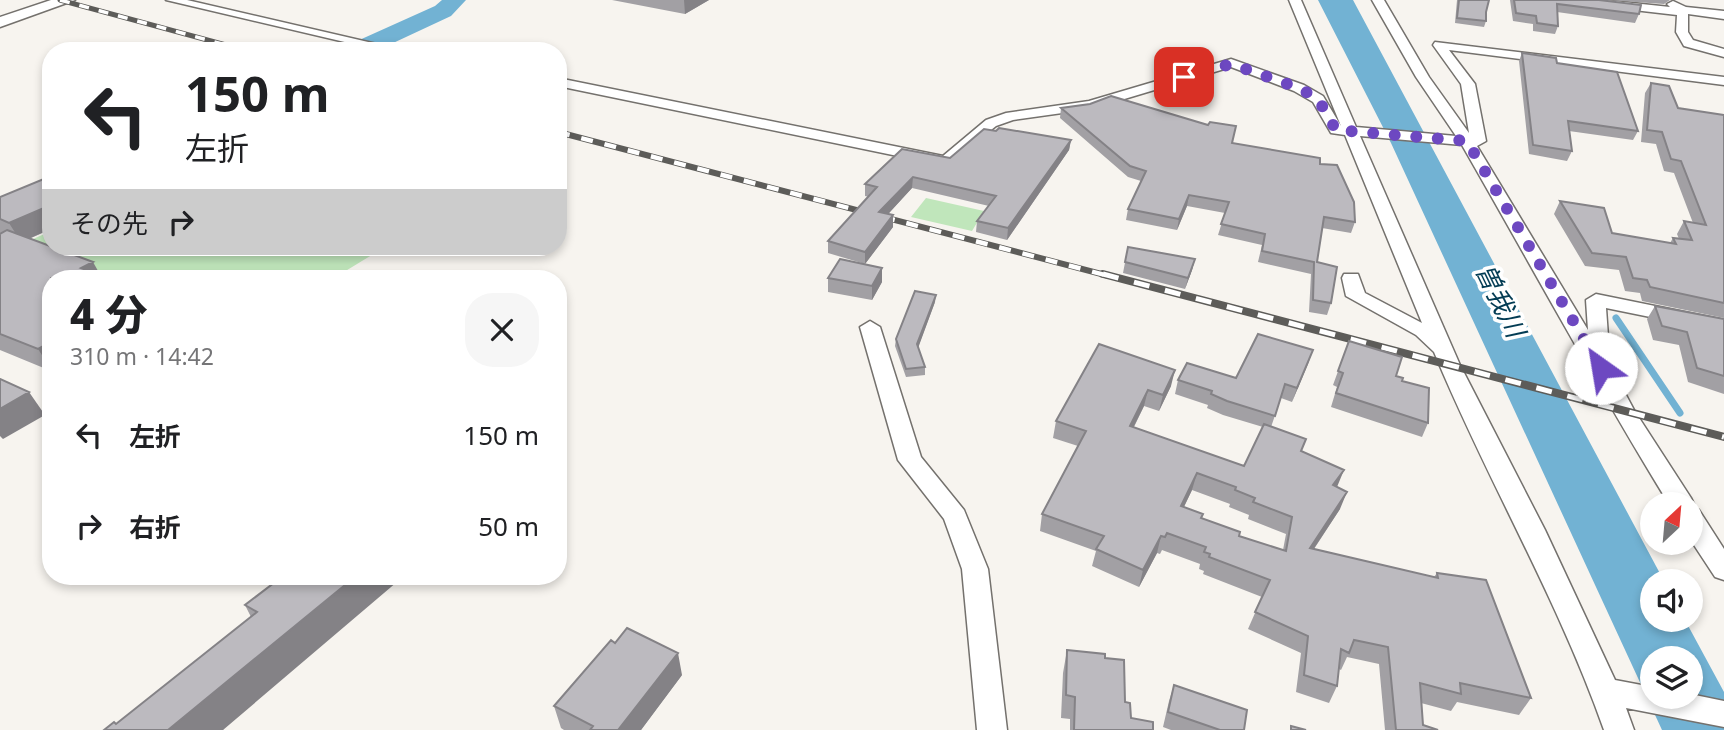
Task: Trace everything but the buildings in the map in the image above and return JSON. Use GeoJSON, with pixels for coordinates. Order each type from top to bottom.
{"type":"FeatureCollection","features":[{"type":"Feature","properties":{"kind":"main road"},"geometry":{"type":"LineString","coordinates":[[0,22],[67,0]]}},
{"type":"Feature","properties":{"kind":"street"},"geometry":{"type":"LineString","coordinates":[[172,0],[363,42]]}},
{"type":"Feature","properties":{"kind":"street"},"geometry":{"type":"LineString","coordinates":[[1294,0],[1357,133],[1447,353],[1605,691],[1619,730]]}},
{"type":"Feature","properties":{"kind":"street"},"geometry":{"type":"LineString","coordinates":[[1378,0],[1601,368],[1623,411],[1674,492]]}},
{"type":"Feature","properties":{"kind":"street"},"geometry":{"type":"LineString","coordinates":[[1573,0],[1724,15]]}},
{"type":"Feature","properties":{"kind":"street"},"geometry":{"type":"LineString","coordinates":[[1670,0],[1683,11]]}},
{"type":"Feature","properties":{"kind":"street"},"geometry":{"type":"LineString","coordinates":[[1683,11],[1678,29],[1687,43],[1724,53]]}},
{"type":"Feature","properties":{"kind":"street"},"geometry":{"type":"LineString","coordinates":[[567,84],[946,161],[991,123],[1011,116],[1091,105],[1231,64],[1299,88],[1318,99],[1336,130],[1463,141],[1478,141],[1468,84],[1439,45],[1724,80]]}},
{"type":"Feature","properties":{"kind":"street"},"geometry":{"type":"LineString","coordinates":[[1351,278],[1356,296],[1423,331],[1447,353]]}},
{"type":"Feature","properties":{"kind":"street"},"geometry":{"type":"LineString","coordinates":[[1601,368],[1596,300],[1724,326]]}},
{"type":"Feature","properties":{"kind":"street"},"geometry":{"type":"LineString","coordinates":[[870,327],[910,460],[955,516],[975,569],[992,730]]}},
{"type":"Feature","properties":{"kind":"street"},"geometry":{"type":"LineString","coordinates":[[1703,537],[1724,570]]}},
{"type":"Feature","properties":{"kind":"street"},"geometry":{"type":"LineString","coordinates":[[1605,691],[1724,714]]}},
{"type":"Feature","properties":{"kind":"green space"},"geometry":{"type":"Polygon","coordinates":[[[926,198],[984,211],[972,231],[911,217],[926,198]]]}},
{"type":"Feature","properties":{"kind":"green space"},"geometry":{"type":"Polygon","coordinates":[[[42,235],[42,256],[370,256],[347,270],[79,270],[13,248],[42,235]]]}},
{"type":"Feature","properties":{"kind":"water","name":"曽我川"},"geometry":{"type":"Polygon","coordinates":[[[1318,0],[1353,0],[1640,536],[1640,555],[1650,555],[1658,569],[1640,569],[1640,632],[1692,632],[1699,646],[1640,646],[1640,682],[1391,143],[1318,0]]]}},
{"type":"Feature","properties":{"kind":"water"},"geometry":{"type":"Polygon","coordinates":[[[1703,653],[1724,692],[1724,730],[1662,730],[1652,709],[1703,709],[1703,653]]]}},
{"type":"Feature","properties":{"kind":"waterway"},"geometry":{"type":"LineString","coordinates":[[375,42],[443,11],[455,0]]}},
{"type":"Feature","properties":{"kind":"waterway"},"geometry":{"type":"LineString","coordinates":[[1616,318],[1680,413]]}},
{"type":"Feature","properties":{"kind":"railway"},"geometry":{"type":"LineString","coordinates":[[60,0],[215,42]]}},
{"type":"Feature","properties":{"kind":"railway"},"geometry":{"type":"LineString","coordinates":[[567,134],[1109,276]]}},
{"type":"Feature","properties":{"kind":"railway"},"geometry":{"type":"LineString","coordinates":[[1103,274],[1724,437]]}},
{"type":"Feature","properties":{"kind":"route"},"geometry":{"type":"LineString","coordinates":[[1184,77],[1231,64],[1299,88],[1318,99],[1336,130],[1467,141],[1601,368]]}}]}
